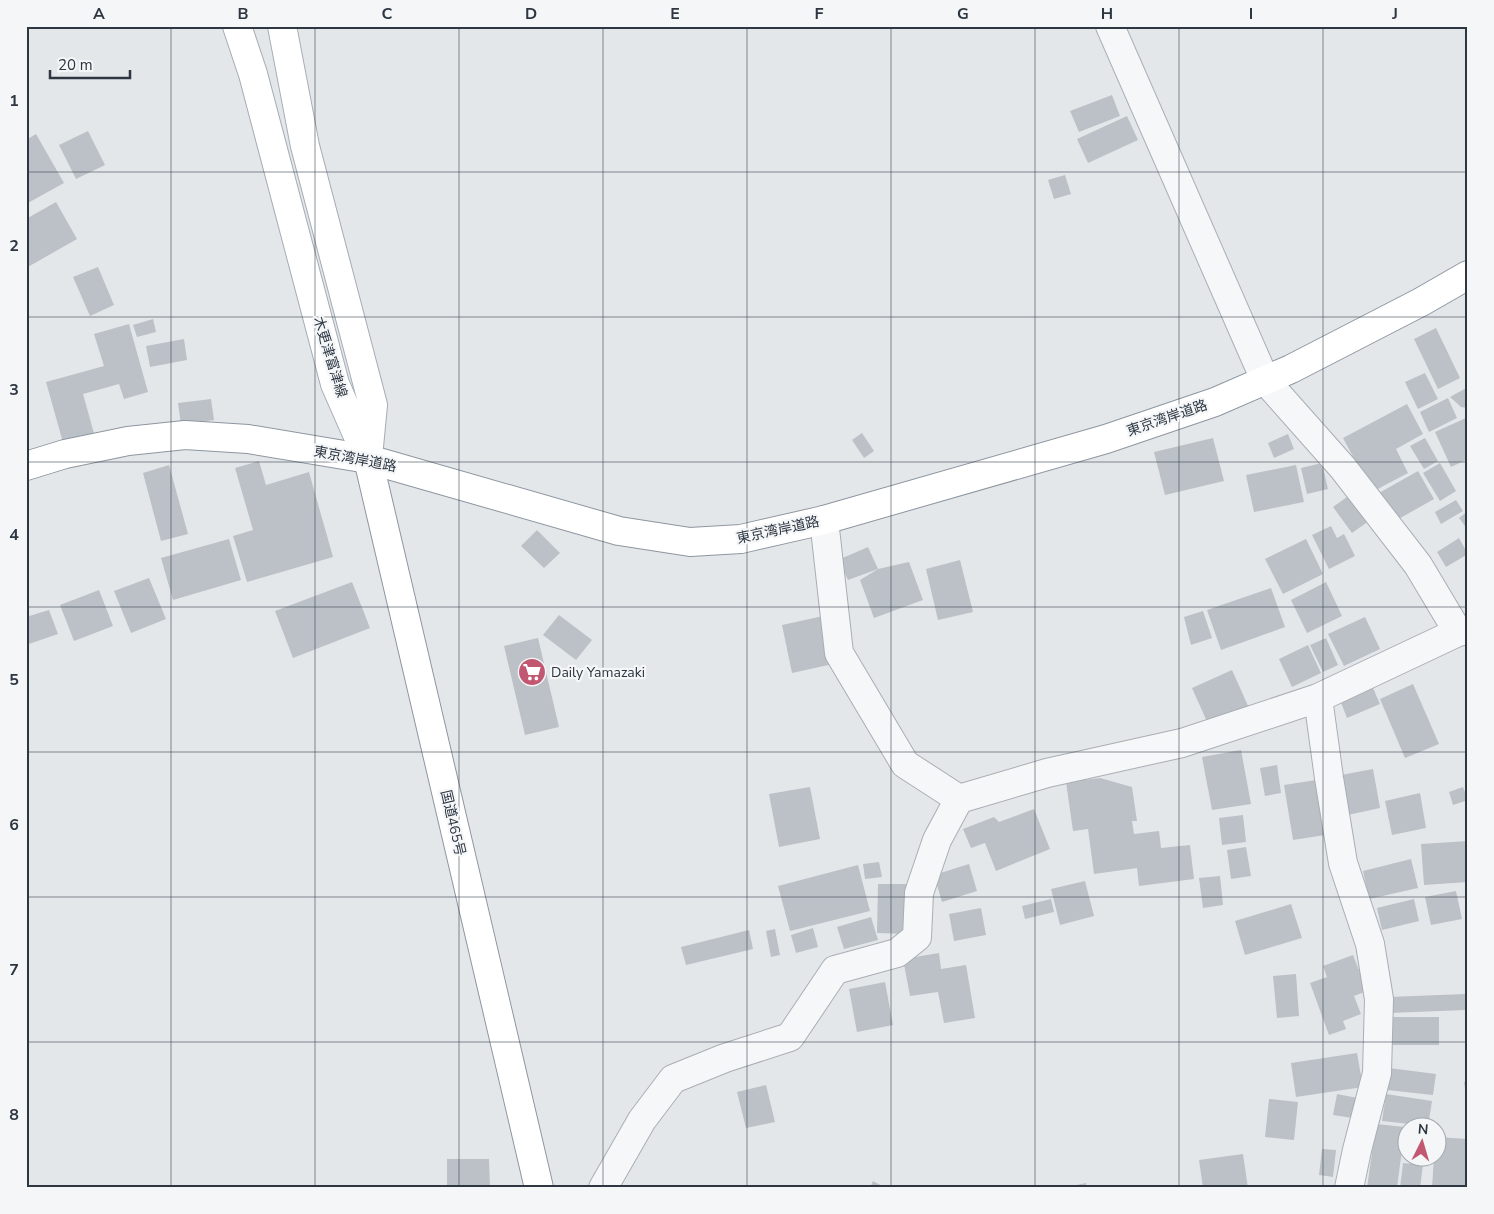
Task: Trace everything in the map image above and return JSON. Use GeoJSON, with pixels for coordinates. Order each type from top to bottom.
{"type":"FeatureCollection","features":[{"type":"Feature","properties":{"kind":"main road","name":"木更津富津線"},"geometry":{"type":"LineString","coordinates":[[237,26],[253,74],[335,384],[368,459]]}},
{"type":"Feature","properties":{"kind":"main road","name":"木更津富津線"},"geometry":{"type":"LineString","coordinates":[[282,26],[305,146],[373,405],[368,459]]}},
{"type":"Feature","properties":{"kind":"main road","name":"東京湾岸道路"},"geometry":{"type":"LineString","coordinates":[[26,466],[66,454],[128,441],[185,435],[248,439],[368,459],[619,531],[690,542],[741,539],[824,520],[1106,439],[1215,402],[1291,368],[1421,302],[1468,274]]}},
{"type":"Feature","properties":{"kind":"main road","name":"国道465号"},"geometry":{"type":"LineString","coordinates":[[368,459],[539,1188]]}},
{"type":"Feature","properties":{"kind":"street"},"geometry":{"type":"LineString","coordinates":[[603,1188],[642,1120],[674,1078],[725,1058],[790,1037],[835,970],[898,953],[917,937],[919,893],[937,840],[958,799],[1047,773],[1182,743],[1318,698],[1463,631],[1418,565],[1343,468],[1264,380],[1110,26]]}},
{"type":"Feature","properties":{"kind":"street"},"geometry":{"type":"LineString","coordinates":[[824,520],[839,653],[905,764],[958,799]]}},
{"type":"Feature","properties":{"kind":"street"},"geometry":{"type":"LineString","coordinates":[[1318,698],[1343,863],[1370,944],[1379,999],[1377,1073],[1349,1188]]}},
{"type":"Feature","properties":{"kind":"building"},"geometry":{"type":"Polygon","coordinates":[[[1112,95],[1120,116],[1079,132],[1070,111],[1112,95]]]}},
{"type":"Feature","properties":{"kind":"building"},"geometry":{"type":"Polygon","coordinates":[[[1127,116],[1138,140],[1088,163],[1077,139],[1127,116]]]}},
{"type":"Feature","properties":{"kind":"building"},"geometry":{"type":"Polygon","coordinates":[[[88,131],[105,165],[76,179],[59,145],[88,131]]]}},
{"type":"Feature","properties":{"kind":"building"},"geometry":{"type":"Polygon","coordinates":[[[36,134],[64,183],[26,204],[26,140],[36,134]]]}},
{"type":"Feature","properties":{"kind":"building"},"geometry":{"type":"Polygon","coordinates":[[[1065,175],[1071,194],[1054,199],[1048,180],[1065,175]]]}},
{"type":"Feature","properties":{"kind":"building"},"geometry":{"type":"Polygon","coordinates":[[[56,202],[77,239],[26,268],[26,219],[56,202]]]}},
{"type":"Feature","properties":{"kind":"building"},"geometry":{"type":"Polygon","coordinates":[[[98,267],[114,305],[90,316],[73,277],[98,267]]]}},
{"type":"Feature","properties":{"kind":"building"},"geometry":{"type":"Polygon","coordinates":[[[153,319],[156,332],[137,337],[133,325],[153,319]]]}},
{"type":"Feature","properties":{"kind":"building"},"geometry":{"type":"Polygon","coordinates":[[[129,324],[148,392],[124,399],[119,384],[83,394],[95,437],[64,446],[46,382],[104,366],[94,334],[129,324]]]}},
{"type":"Feature","properties":{"kind":"building"},"geometry":{"type":"Polygon","coordinates":[[[1436,328],[1460,378],[1438,389],[1414,339],[1436,328]]]}},
{"type":"Feature","properties":{"kind":"building"},"geometry":{"type":"Polygon","coordinates":[[[184,339],[187,360],[150,367],[146,346],[184,339]]]}},
{"type":"Feature","properties":{"kind":"building"},"geometry":{"type":"Polygon","coordinates":[[[1425,373],[1438,399],[1418,409],[1405,382],[1425,373]]]}},
{"type":"Feature","properties":{"kind":"building"},"geometry":{"type":"Polygon","coordinates":[[[1468,387],[1468,408],[1461,407],[1450,397],[1468,387]]]}},
{"type":"Feature","properties":{"kind":"building"},"geometry":{"type":"Polygon","coordinates":[[[1448,398],[1457,418],[1429,432],[1420,412],[1448,398]]]}},
{"type":"Feature","properties":{"kind":"building"},"geometry":{"type":"Polygon","coordinates":[[[211,399],[214,420],[181,425],[178,403],[211,399]]]}},
{"type":"Feature","properties":{"kind":"building"},"geometry":{"type":"Polygon","coordinates":[[[1407,404],[1423,434],[1396,449],[1408,473],[1372,492],[1343,438],[1407,404]]]}},
{"type":"Feature","properties":{"kind":"building"},"geometry":{"type":"Polygon","coordinates":[[[1468,417],[1468,459],[1451,467],[1435,432],[1468,417]]]}},
{"type":"Feature","properties":{"kind":"building"},"geometry":{"type":"Polygon","coordinates":[[[862,433],[874,451],[864,458],[852,440],[862,433]]]}},
{"type":"Feature","properties":{"kind":"building"},"geometry":{"type":"Polygon","coordinates":[[[1288,434],[1294,449],[1274,458],[1268,443],[1288,434]]]}},
{"type":"Feature","properties":{"kind":"building"},"geometry":{"type":"Polygon","coordinates":[[[1213,438],[1224,481],[1165,495],[1154,452],[1213,438]]]}},
{"type":"Feature","properties":{"kind":"building"},"geometry":{"type":"Polygon","coordinates":[[[1425,438],[1438,461],[1424,469],[1410,446],[1425,438]]]}},
{"type":"Feature","properties":{"kind":"building"},"geometry":{"type":"Polygon","coordinates":[[[259,461],[266,485],[309,472],[333,557],[247,582],[233,536],[253,530],[235,468],[259,461]]]}},
{"type":"Feature","properties":{"kind":"building"},"geometry":{"type":"Polygon","coordinates":[[[1322,463],[1328,489],[1307,494],[1301,468],[1322,463]]]}},
{"type":"Feature","properties":{"kind":"building"},"geometry":{"type":"Polygon","coordinates":[[[1440,463],[1456,491],[1440,501],[1423,473],[1440,463]]]}},
{"type":"Feature","properties":{"kind":"building"},"geometry":{"type":"Polygon","coordinates":[[[169,465],[188,534],[161,541],[143,473],[169,465]]]}},
{"type":"Feature","properties":{"kind":"building"},"geometry":{"type":"Polygon","coordinates":[[[1296,465],[1304,502],[1254,512],[1246,475],[1296,465]]]}},
{"type":"Feature","properties":{"kind":"building"},"geometry":{"type":"Polygon","coordinates":[[[1418,471],[1434,499],[1395,521],[1379,493],[1418,471]]]}},
{"type":"Feature","properties":{"kind":"building"},"geometry":{"type":"Polygon","coordinates":[[[1354,492],[1373,518],[1352,533],[1333,507],[1354,492]]]}},
{"type":"Feature","properties":{"kind":"building"},"geometry":{"type":"Polygon","coordinates":[[[1456,500],[1463,511],[1441,524],[1435,512],[1456,500]]]}},
{"type":"Feature","properties":{"kind":"building"},"geometry":{"type":"Polygon","coordinates":[[[1468,511],[1468,530],[1459,518],[1468,511]]]}},
{"type":"Feature","properties":{"kind":"building"},"geometry":{"type":"Polygon","coordinates":[[[1331,526],[1337,538],[1344,534],[1355,556],[1329,569],[1312,535],[1331,526]]]}},
{"type":"Feature","properties":{"kind":"building"},"geometry":{"type":"Polygon","coordinates":[[[537,530],[560,553],[544,568],[521,546],[537,530]]]}},
{"type":"Feature","properties":{"kind":"building"},"geometry":{"type":"Polygon","coordinates":[[[1459,538],[1468,554],[1446,567],[1437,552],[1459,538]]]}},
{"type":"Feature","properties":{"kind":"building"},"geometry":{"type":"Polygon","coordinates":[[[229,539],[241,580],[173,600],[161,558],[229,539]]]}},
{"type":"Feature","properties":{"kind":"building"},"geometry":{"type":"Polygon","coordinates":[[[1306,539],[1323,574],[1283,594],[1265,559],[1306,539]]]}},
{"type":"Feature","properties":{"kind":"building"},"geometry":{"type":"Polygon","coordinates":[[[868,547],[878,569],[848,580],[838,560],[868,547]]]}},
{"type":"Feature","properties":{"kind":"building"},"geometry":{"type":"Polygon","coordinates":[[[960,560],[973,612],[938,620],[926,569],[960,560]]]}},
{"type":"Feature","properties":{"kind":"building"},"geometry":{"type":"Polygon","coordinates":[[[909,562],[923,600],[874,618],[860,580],[878,569],[909,562]]]}},
{"type":"Feature","properties":{"kind":"building"},"geometry":{"type":"Polygon","coordinates":[[[149,578],[166,619],[131,633],[114,591],[149,578]]]}},
{"type":"Feature","properties":{"kind":"building"},"geometry":{"type":"Polygon","coordinates":[[[352,582],[370,628],[293,658],[275,611],[352,582]]]}},
{"type":"Feature","properties":{"kind":"building"},"geometry":{"type":"Polygon","coordinates":[[[1326,582],[1342,616],[1307,633],[1291,600],[1326,582]]]}},
{"type":"Feature","properties":{"kind":"building"},"geometry":{"type":"Polygon","coordinates":[[[1271,588],[1285,627],[1221,650],[1207,610],[1271,588]]]}},
{"type":"Feature","properties":{"kind":"building"},"geometry":{"type":"Polygon","coordinates":[[[99,590],[113,626],[74,641],[60,605],[99,590]]]}},
{"type":"Feature","properties":{"kind":"building"},"geometry":{"type":"Polygon","coordinates":[[[49,610],[58,634],[26,645],[26,617],[49,610]]]}},
{"type":"Feature","properties":{"kind":"building"},"geometry":{"type":"Polygon","coordinates":[[[1203,611],[1212,638],[1191,645],[1184,617],[1203,611]]]}},
{"type":"Feature","properties":{"kind":"building"},"geometry":{"type":"Polygon","coordinates":[[[559,615],[592,640],[576,660],[543,635],[559,615]]]}},
{"type":"Feature","properties":{"kind":"building"},"geometry":{"type":"Polygon","coordinates":[[[823,616],[833,664],[792,673],[782,625],[823,616]]]}},
{"type":"Feature","properties":{"kind":"building"},"geometry":{"type":"Polygon","coordinates":[[[1365,617],[1380,649],[1344,666],[1328,634],[1365,617]]]}},
{"type":"Feature","properties":{"kind":"building"},"geometry":{"type":"Polygon","coordinates":[[[538,638],[559,727],[525,735],[504,646],[538,638]]]}},
{"type":"Feature","properties":{"kind":"building"},"geometry":{"type":"Polygon","coordinates":[[[1326,638],[1338,665],[1323,672],[1310,645],[1326,638]]]}},
{"type":"Feature","properties":{"kind":"building"},"geometry":{"type":"Polygon","coordinates":[[[1308,645],[1321,673],[1292,687],[1279,659],[1308,645]]]}},
{"type":"Feature","properties":{"kind":"building"},"geometry":{"type":"Polygon","coordinates":[[[1232,670],[1249,708],[1209,726],[1192,688],[1232,670]]]}},
{"type":"Feature","properties":{"kind":"building"},"geometry":{"type":"Polygon","coordinates":[[[1370,681],[1380,704],[1347,718],[1338,695],[1370,681]]]}},
{"type":"Feature","properties":{"kind":"building"},"geometry":{"type":"Polygon","coordinates":[[[1413,684],[1439,744],[1405,758],[1380,699],[1413,684]]]}},
{"type":"Feature","properties":{"kind":"building"},"geometry":{"type":"Polygon","coordinates":[[[1241,750],[1251,804],[1212,810],[1202,757],[1241,750]]]}},
{"type":"Feature","properties":{"kind":"building"},"geometry":{"type":"Polygon","coordinates":[[[1277,765],[1281,793],[1265,796],[1260,768],[1277,765]]]}},
{"type":"Feature","properties":{"kind":"building"},"geometry":{"type":"Polygon","coordinates":[[[1373,769],[1380,808],[1343,816],[1336,776],[1373,769]]]}},
{"type":"Feature","properties":{"kind":"building"},"geometry":{"type":"Polygon","coordinates":[[[1100,778],[1132,787],[1137,821],[1132,821],[1134,834],[1159,831],[1161,848],[1190,845],[1194,879],[1139,886],[1137,868],[1094,874],[1088,829],[1073,831],[1066,782],[1100,778]]]}},
{"type":"Feature","properties":{"kind":"building"},"geometry":{"type":"Polygon","coordinates":[[[1316,780],[1325,835],[1293,840],[1284,785],[1316,780]]]}},
{"type":"Feature","properties":{"kind":"building"},"geometry":{"type":"Polygon","coordinates":[[[810,787],[820,839],[779,847],[769,794],[810,787]]]}},
{"type":"Feature","properties":{"kind":"building"},"geometry":{"type":"Polygon","coordinates":[[[1463,787],[1468,800],[1453,805],[1449,792],[1463,787]]]}},
{"type":"Feature","properties":{"kind":"building"},"geometry":{"type":"Polygon","coordinates":[[[1420,793],[1426,828],[1392,835],[1385,801],[1420,793]]]}},
{"type":"Feature","properties":{"kind":"building"},"geometry":{"type":"Polygon","coordinates":[[[1034,809],[1050,849],[996,871],[985,843],[971,848],[963,829],[994,817],[999,822],[1034,809]]]}},
{"type":"Feature","properties":{"kind":"building"},"geometry":{"type":"Polygon","coordinates":[[[1243,815],[1246,842],[1222,845],[1219,818],[1243,815]]]}},
{"type":"Feature","properties":{"kind":"building"},"geometry":{"type":"Polygon","coordinates":[[[1468,841],[1468,882],[1424,885],[1421,844],[1468,841]]]}},
{"type":"Feature","properties":{"kind":"building"},"geometry":{"type":"Polygon","coordinates":[[[1246,847],[1251,876],[1231,879],[1227,850],[1246,847]]]}},
{"type":"Feature","properties":{"kind":"building"},"geometry":{"type":"Polygon","coordinates":[[[1411,859],[1418,888],[1369,899],[1363,871],[1411,859]]]}},
{"type":"Feature","properties":{"kind":"building"},"geometry":{"type":"Polygon","coordinates":[[[879,862],[882,877],[865,879],[863,864],[879,862]]]}},
{"type":"Feature","properties":{"kind":"building"},"geometry":{"type":"Polygon","coordinates":[[[969,864],[977,891],[942,902],[934,875],[969,864]]]}},
{"type":"Feature","properties":{"kind":"building"},"geometry":{"type":"Polygon","coordinates":[[[858,865],[870,911],[790,931],[778,886],[858,865]]]}},
{"type":"Feature","properties":{"kind":"building"},"geometry":{"type":"Polygon","coordinates":[[[1220,876],[1223,905],[1203,908],[1199,878],[1220,876]]]}},
{"type":"Feature","properties":{"kind":"building"},"geometry":{"type":"Polygon","coordinates":[[[1085,881],[1094,916],[1060,925],[1051,889],[1085,881]]]}},
{"type":"Feature","properties":{"kind":"building"},"geometry":{"type":"Polygon","coordinates":[[[878,884],[908,884],[907,934],[877,933],[878,884]]]}},
{"type":"Feature","properties":{"kind":"building"},"geometry":{"type":"Polygon","coordinates":[[[1456,891],[1462,919],[1431,925],[1425,897],[1456,891]]]}},
{"type":"Feature","properties":{"kind":"building"},"geometry":{"type":"Polygon","coordinates":[[[1051,899],[1054,912],[1025,919],[1022,906],[1051,899]]]}},
{"type":"Feature","properties":{"kind":"building"},"geometry":{"type":"Polygon","coordinates":[[[1414,899],[1419,921],[1382,930],[1377,908],[1414,899]]]}},
{"type":"Feature","properties":{"kind":"building"},"geometry":{"type":"Polygon","coordinates":[[[1291,904],[1302,938],[1245,955],[1235,921],[1291,904]]]}},
{"type":"Feature","properties":{"kind":"building"},"geometry":{"type":"Polygon","coordinates":[[[981,908],[986,935],[954,941],[949,914],[981,908]]]}},
{"type":"Feature","properties":{"kind":"building"},"geometry":{"type":"Polygon","coordinates":[[[871,917],[878,940],[844,949],[837,927],[871,917]]]}},
{"type":"Feature","properties":{"kind":"building"},"geometry":{"type":"Polygon","coordinates":[[[813,928],[818,947],[796,953],[791,935],[813,928]]]}},
{"type":"Feature","properties":{"kind":"building"},"geometry":{"type":"Polygon","coordinates":[[[775,929],[780,955],[771,957],[766,931],[775,929]]]}},
{"type":"Feature","properties":{"kind":"building"},"geometry":{"type":"Polygon","coordinates":[[[749,930],[753,949],[686,965],[681,947],[749,930]]]}},
{"type":"Feature","properties":{"kind":"building"},"geometry":{"type":"Polygon","coordinates":[[[939,953],[941,969],[966,965],[975,1018],[944,1023],[938,992],[910,996],[903,959],[939,953]]]}},
{"type":"Feature","properties":{"kind":"building"},"geometry":{"type":"Polygon","coordinates":[[[1353,955],[1367,991],[1354,996],[1361,1014],[1343,1021],[1346,1029],[1329,1035],[1310,983],[1327,977],[1323,966],[1353,955]]]}},
{"type":"Feature","properties":{"kind":"building"},"geometry":{"type":"Polygon","coordinates":[[[1296,974],[1299,1016],[1277,1018],[1273,976],[1296,974]]]}},
{"type":"Feature","properties":{"kind":"building"},"geometry":{"type":"Polygon","coordinates":[[[885,982],[893,1025],[857,1032],[849,989],[885,982]]]}},
{"type":"Feature","properties":{"kind":"building"},"geometry":{"type":"Polygon","coordinates":[[[1465,994],[1465,1010],[1389,1013],[1389,997],[1465,994]]]}},
{"type":"Feature","properties":{"kind":"building"},"geometry":{"type":"Polygon","coordinates":[[[1391,1017],[1439,1017],[1439,1045],[1391,1045],[1391,1017]]]}},
{"type":"Feature","properties":{"kind":"building"},"geometry":{"type":"Polygon","coordinates":[[[1357,1053],[1363,1087],[1296,1097],[1291,1063],[1357,1053]]]}},
{"type":"Feature","properties":{"kind":"building"},"geometry":{"type":"Polygon","coordinates":[[[1389,1068],[1436,1074],[1433,1095],[1387,1090],[1389,1068]]]}},
{"type":"Feature","properties":{"kind":"building"},"geometry":{"type":"Polygon","coordinates":[[[1468,1081],[1468,1100],[1467,1100],[1464,1082],[1468,1081]]]}},
{"type":"Feature","properties":{"kind":"building"},"geometry":{"type":"Polygon","coordinates":[[[766,1085],[775,1122],[746,1128],[737,1092],[766,1085]]]}},
{"type":"Feature","properties":{"kind":"building"},"geometry":{"type":"Polygon","coordinates":[[[1337,1094],[1363,1099],[1359,1119],[1333,1115],[1337,1094]]]}},
{"type":"Feature","properties":{"kind":"building"},"geometry":{"type":"Polygon","coordinates":[[[1386,1094],[1432,1101],[1430,1116],[1396,1116],[1396,1123],[1382,1121],[1386,1094]]]}},
{"type":"Feature","properties":{"kind":"building"},"geometry":{"type":"Polygon","coordinates":[[[1269,1099],[1298,1102],[1294,1140],[1265,1137],[1269,1099]]]}},
{"type":"Feature","properties":{"kind":"building"},"geometry":{"type":"Polygon","coordinates":[[[1376,1124],[1396,1126],[1396,1166],[1400,1166],[1397,1188],[1367,1188],[1376,1124]]]}},
{"type":"Feature","properties":{"kind":"building"},"geometry":{"type":"Polygon","coordinates":[[[1446,1138],[1468,1139],[1468,1188],[1432,1188],[1433,1166],[1446,1166],[1446,1138]]]}},
{"type":"Feature","properties":{"kind":"building"},"geometry":{"type":"Polygon","coordinates":[[[1322,1149],[1336,1150],[1333,1177],[1319,1175],[1322,1149]]]}},
{"type":"Feature","properties":{"kind":"building"},"geometry":{"type":"Polygon","coordinates":[[[1243,1154],[1248,1188],[1203,1188],[1199,1160],[1243,1154]]]}},
{"type":"Feature","properties":{"kind":"building"},"geometry":{"type":"Polygon","coordinates":[[[447,1159],[489,1159],[490,1188],[447,1188],[447,1159]]]}},
{"type":"Feature","properties":{"kind":"building"},"geometry":{"type":"Polygon","coordinates":[[[1403,1166],[1423,1166],[1420,1188],[1400,1188],[1403,1166]]]}},
{"type":"Feature","properties":{"kind":"building"},"geometry":{"type":"Polygon","coordinates":[[[873,1181],[886,1188],[870,1188],[873,1181]]]}},
{"type":"Feature","properties":{"kind":"building"},"geometry":{"type":"Polygon","coordinates":[[[1086,1183],[1087,1188],[1067,1188],[1067,1187],[1086,1183]]]}},
{"type":"Feature","properties":{"kind":"place","name":"Daily Yamazaki"},"geometry":{"type":"Point","coordinates":[532,672]}}]}
